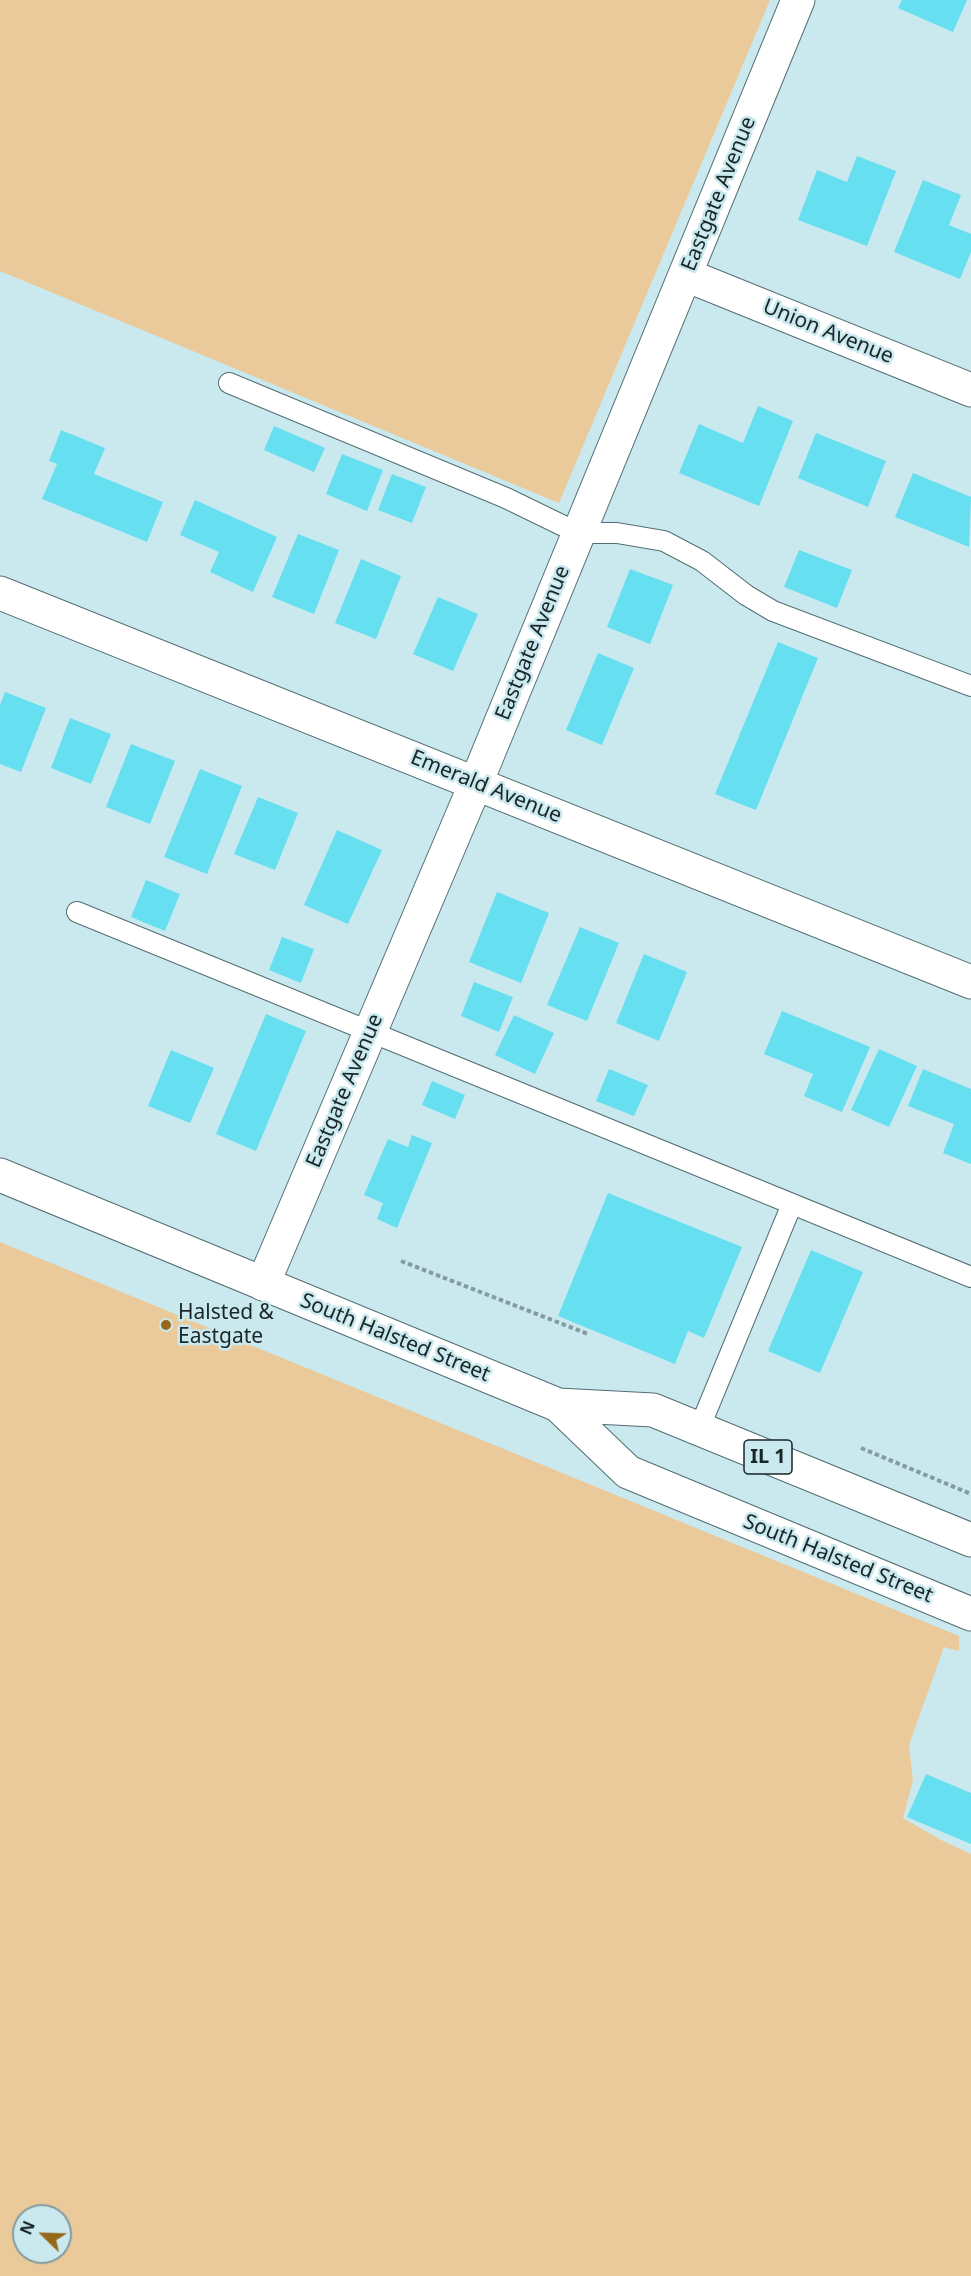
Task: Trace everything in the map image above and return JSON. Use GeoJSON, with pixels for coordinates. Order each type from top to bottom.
{"type":"FeatureCollection","features":[{"type":"Feature","properties":{"kind":"street","name":"Eastgate Avenue"},"geometry":{"type":"LineString","coordinates":[[263,1284],[476,783],[798,0]]}},
{"type":"Feature","properties":{"kind":"street","name":"Union Avenue"},"geometry":{"type":"LineString","coordinates":[[686,275],[971,390]]}},
{"type":"Feature","properties":{"kind":"street","name":"Emerald Avenue"},"geometry":{"type":"LineString","coordinates":[[0,593],[971,982]]}},
{"type":"Feature","properties":{"kind":"street","name":"South Halsted Street"},"geometry":{"type":"LineString","coordinates":[[0,1175],[558,1405],[653,1410],[971,1540]]}},
{"type":"Feature","properties":{"kind":"street","name":"South Halsted Street"},"geometry":{"type":"LineString","coordinates":[[558,1405],[628,1472],[971,1614]]}},
{"type":"Feature","properties":{"kind":"lane"},"geometry":{"type":"LineString","coordinates":[[229,383],[506,498],[578,533],[617,532],[664,541],[702,561],[746,595],[773,611],[971,686]]}},
{"type":"Feature","properties":{"kind":"lane"},"geometry":{"type":"LineString","coordinates":[[77,912],[971,1277]]}},
{"type":"Feature","properties":{"kind":"lane"},"geometry":{"type":"LineString","coordinates":[[699,1429],[792,1204]]}},
{"type":"Feature","properties":{"kind":"path"},"geometry":{"type":"LineString","coordinates":[[401,1261],[588,1334]]}},
{"type":"Feature","properties":{"kind":"path"},"geometry":{"type":"LineString","coordinates":[[861,1448],[971,1494]]}},
{"type":"Feature","properties":{"kind":"shaded area"},"geometry":{"type":"Polygon","coordinates":[[[0,0],[770,0],[559,503],[0,271],[0,0]]]}},
{"type":"Feature","properties":{"kind":"shaded area"},"geometry":{"type":"Polygon","coordinates":[[[0,1242],[959,1636],[959,1651],[944,1647],[909,1745],[913,1780],[903,1818],[971,1854],[971,2276],[0,2276],[0,1242]]]}},
{"type":"Feature","properties":{"kind":"building"},"geometry":{"type":"Polygon","coordinates":[[[902,0],[967,0],[953,32],[898,8],[902,0]]]}},
{"type":"Feature","properties":{"kind":"building"},"geometry":{"type":"Polygon","coordinates":[[[857,156],[896,171],[867,246],[798,220],[817,170],[847,182],[857,156]]]}},
{"type":"Feature","properties":{"kind":"building"},"geometry":{"type":"Polygon","coordinates":[[[923,180],[961,195],[949,225],[971,234],[971,252],[960,279],[894,252],[923,180]]]}},
{"type":"Feature","properties":{"kind":"building"},"geometry":{"type":"Polygon","coordinates":[[[758,406],[793,421],[759,506],[679,473],[699,424],[743,443],[758,406]]]}},
{"type":"Feature","properties":{"kind":"building"},"geometry":{"type":"Polygon","coordinates":[[[274,426],[325,448],[314,472],[264,450],[274,426]]]}},
{"type":"Feature","properties":{"kind":"building"},"geometry":{"type":"Polygon","coordinates":[[[61,430],[105,448],[94,474],[163,502],[147,542],[42,499],[57,464],[49,461],[61,430]]]}},
{"type":"Feature","properties":{"kind":"building"},"geometry":{"type":"Polygon","coordinates":[[[816,433],[886,461],[868,507],[798,478],[816,433]]]}},
{"type":"Feature","properties":{"kind":"building"},"geometry":{"type":"Polygon","coordinates":[[[342,454],[383,470],[367,511],[326,494],[342,454]]]}},
{"type":"Feature","properties":{"kind":"building"},"geometry":{"type":"Polygon","coordinates":[[[913,473],[971,497],[969,547],[895,517],[913,473]]]}},
{"type":"Feature","properties":{"kind":"building"},"geometry":{"type":"Polygon","coordinates":[[[392,474],[426,487],[412,523],[378,510],[392,474]]]}},
{"type":"Feature","properties":{"kind":"building"},"geometry":{"type":"Polygon","coordinates":[[[195,500],[277,537],[253,592],[210,572],[219,552],[180,535],[195,500]]]}},
{"type":"Feature","properties":{"kind":"building"},"geometry":{"type":"Polygon","coordinates":[[[298,534],[339,550],[314,614],[272,597],[298,534]]]}},
{"type":"Feature","properties":{"kind":"building"},"geometry":{"type":"Polygon","coordinates":[[[799,550],[852,570],[837,608],[784,587],[799,550]]]}},
{"type":"Feature","properties":{"kind":"building"},"geometry":{"type":"Polygon","coordinates":[[[361,559],[401,576],[376,639],[335,623],[361,559]]]}},
{"type":"Feature","properties":{"kind":"building"},"geometry":{"type":"Polygon","coordinates":[[[630,569],[673,585],[650,644],[607,627],[630,569]]]}},
{"type":"Feature","properties":{"kind":"building"},"geometry":{"type":"Polygon","coordinates":[[[438,597],[478,614],[453,671],[413,654],[438,597]]]}},
{"type":"Feature","properties":{"kind":"building"},"geometry":{"type":"Polygon","coordinates":[[[778,642],[818,658],[756,810],[715,794],[778,642]]]}},
{"type":"Feature","properties":{"kind":"building"},"geometry":{"type":"Polygon","coordinates":[[[598,653],[634,668],[602,745],[566,730],[598,653]]]}},
{"type":"Feature","properties":{"kind":"building"},"geometry":{"type":"Polygon","coordinates":[[[5,692],[46,708],[21,772],[0,764],[0,705],[5,692]]]}},
{"type":"Feature","properties":{"kind":"building"},"geometry":{"type":"Polygon","coordinates":[[[70,718],[111,734],[91,784],[51,768],[70,718]]]}},
{"type":"Feature","properties":{"kind":"building"},"geometry":{"type":"Polygon","coordinates":[[[131,744],[175,761],[150,824],[106,807],[131,744]]]}},
{"type":"Feature","properties":{"kind":"building"},"geometry":{"type":"Polygon","coordinates":[[[200,769],[242,786],[207,874],[164,857],[200,769]]]}},
{"type":"Feature","properties":{"kind":"building"},"geometry":{"type":"Polygon","coordinates":[[[258,797],[298,813],[275,870],[234,854],[258,797]]]}},
{"type":"Feature","properties":{"kind":"building"},"geometry":{"type":"Polygon","coordinates":[[[337,830],[382,850],[348,924],[304,905],[337,830]]]}},
{"type":"Feature","properties":{"kind":"building"},"geometry":{"type":"Polygon","coordinates":[[[146,880],[180,894],[165,931],[131,917],[146,880]]]}},
{"type":"Feature","properties":{"kind":"building"},"geometry":{"type":"Polygon","coordinates":[[[497,892],[549,913],[521,983],[469,962],[497,892]]]}},
{"type":"Feature","properties":{"kind":"building"},"geometry":{"type":"Polygon","coordinates":[[[580,927],[619,943],[587,1021],[547,1005],[580,927]]]}},
{"type":"Feature","properties":{"kind":"building"},"geometry":{"type":"Polygon","coordinates":[[[282,937],[314,949],[301,983],[269,970],[282,937]]]}},
{"type":"Feature","properties":{"kind":"building"},"geometry":{"type":"Polygon","coordinates":[[[644,954],[687,972],[659,1041],[616,1023],[644,954]]]}},
{"type":"Feature","properties":{"kind":"building"},"geometry":{"type":"Polygon","coordinates":[[[474,982],[513,997],[499,1032],[461,1016],[474,982]]]}},
{"type":"Feature","properties":{"kind":"building"},"geometry":{"type":"Polygon","coordinates":[[[782,1011],[870,1047],[842,1112],[804,1096],[813,1074],[764,1054],[782,1011]]]}},
{"type":"Feature","properties":{"kind":"building"},"geometry":{"type":"Polygon","coordinates":[[[266,1014],[306,1031],[256,1151],[216,1134],[266,1014]]]}},
{"type":"Feature","properties":{"kind":"building"},"geometry":{"type":"Polygon","coordinates":[[[514,1015],[554,1033],[535,1074],[495,1055],[514,1015]]]}},
{"type":"Feature","properties":{"kind":"building"},"geometry":{"type":"Polygon","coordinates":[[[879,1049],[917,1066],[889,1127],[851,1110],[879,1049]]]}},
{"type":"Feature","properties":{"kind":"building"},"geometry":{"type":"Polygon","coordinates":[[[171,1050],[214,1068],[190,1123],[148,1106],[171,1050]]]}},
{"type":"Feature","properties":{"kind":"building"},"geometry":{"type":"Polygon","coordinates":[[[609,1069],[648,1085],[634,1116],[596,1101],[609,1069]]]}},
{"type":"Feature","properties":{"kind":"building"},"geometry":{"type":"Polygon","coordinates":[[[923,1069],[971,1089],[971,1164],[943,1153],[954,1124],[908,1106],[923,1069]]]}},
{"type":"Feature","properties":{"kind":"building"},"geometry":{"type":"Polygon","coordinates":[[[432,1081],[465,1095],[455,1119],[422,1105],[432,1081]]]}},
{"type":"Feature","properties":{"kind":"building"},"geometry":{"type":"Polygon","coordinates":[[[412,1135],[432,1143],[397,1228],[377,1219],[383,1203],[364,1195],[388,1139],[408,1147],[412,1135]]]}},
{"type":"Feature","properties":{"kind":"building"},"geometry":{"type":"Polygon","coordinates":[[[608,1193],[742,1247],[704,1338],[688,1331],[675,1364],[558,1316],[608,1193]]]}},
{"type":"Feature","properties":{"kind":"building"},"geometry":{"type":"Polygon","coordinates":[[[811,1250],[863,1272],[820,1373],[768,1351],[811,1250]]]}},
{"type":"Feature","properties":{"kind":"building"},"geometry":{"type":"Polygon","coordinates":[[[926,1774],[971,1793],[971,1844],[907,1817],[926,1774]]]}},
{"type":"Feature","properties":{"kind":"place","name":"Halsted & Eastgate"},"geometry":{"type":"Point","coordinates":[166,1325]}}]}
